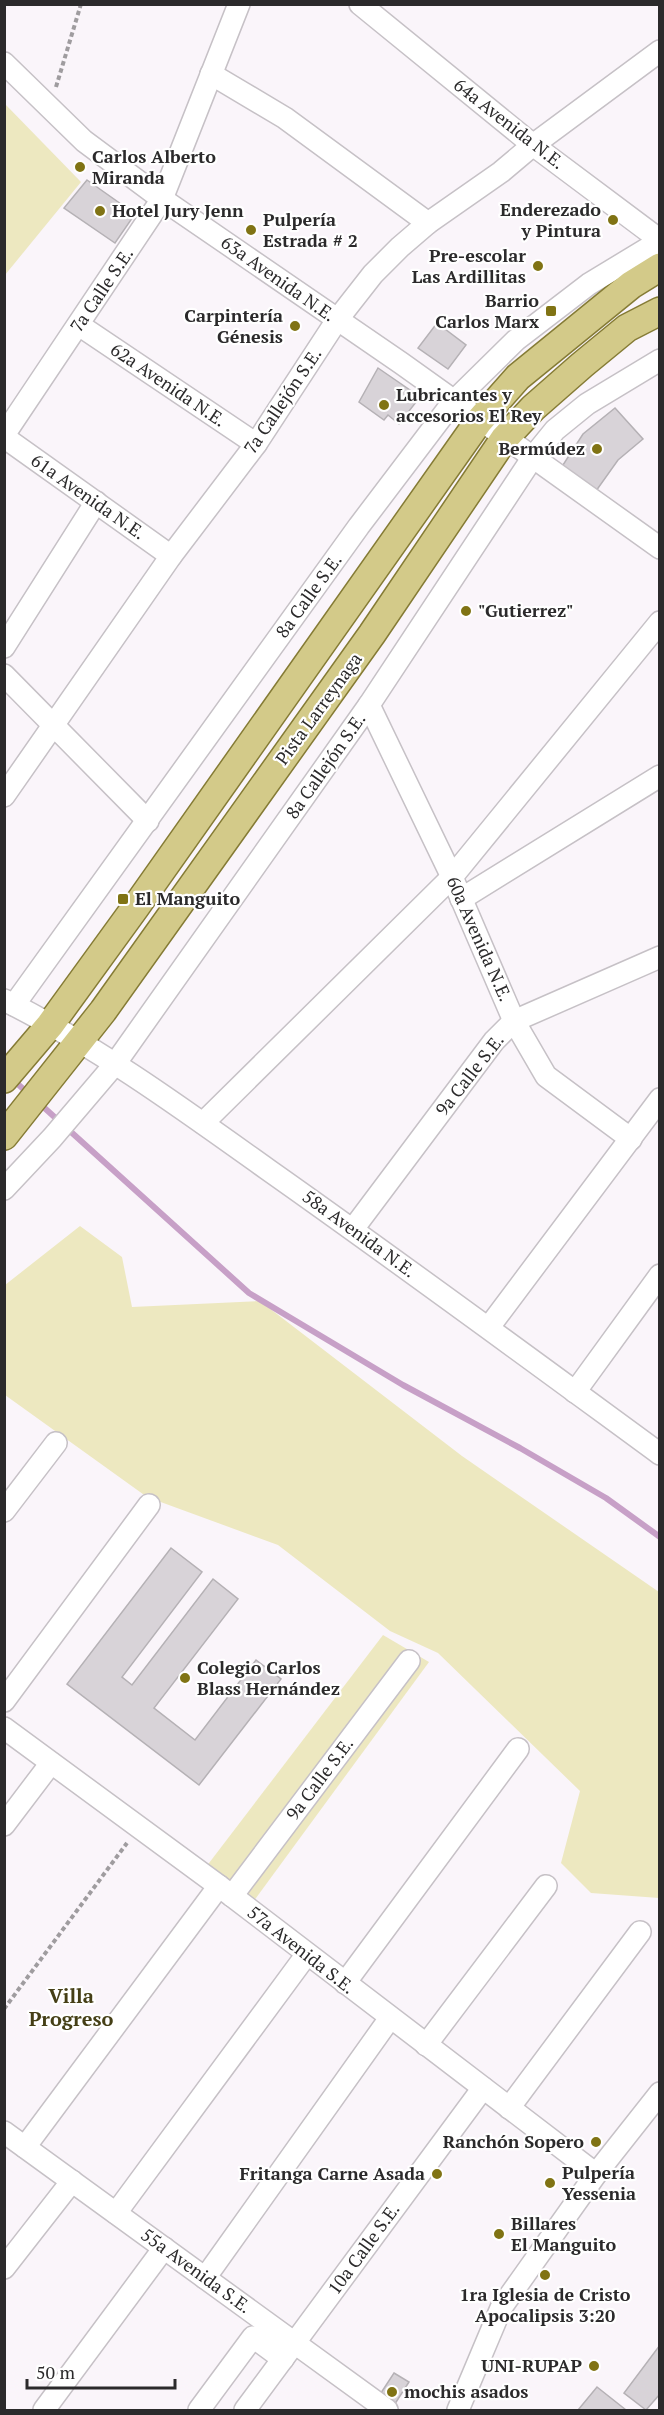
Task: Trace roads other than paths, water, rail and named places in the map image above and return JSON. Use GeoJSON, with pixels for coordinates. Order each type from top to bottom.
{"type":"FeatureCollection","features":[{"type":"Feature","properties":{"kind":"main road","name":"Pista Larreynaga"},"geometry":{"type":"LineString","coordinates":[[13,1070],[50,1025],[240,761],[479,421],[518,377],[630,285],[660,267]]}},
{"type":"Feature","properties":{"kind":"main road","name":"Pista Larreynaga"},"geometry":{"type":"LineString","coordinates":[[4,1136],[80,1042],[372,634],[504,439],[533,408],[627,328],[660,311]]}},
{"type":"Feature","properties":{"kind":"street","name":"7a Calle S.E."},"geometry":{"type":"LineString","coordinates":[[4,436],[162,199],[239,4]]}},
{"type":"Feature","properties":{"kind":"street","name":"64a Avenida N.E."},"geometry":{"type":"LineString","coordinates":[[360,4],[533,145],[660,240]]}},
{"type":"Feature","properties":{"kind":"street","name":"7a Callejón S.E."},"geometry":{"type":"LineString","coordinates":[[4,796],[171,556],[256,444],[336,320],[373,274],[428,223],[501,172],[533,145],[660,51]]}},
{"type":"Feature","properties":{"kind":"street","name":"63a Avenida N.E."},"geometry":{"type":"LineString","coordinates":[[4,63],[84,141],[162,199],[401,363],[504,439]]}},
{"type":"Feature","properties":{"kind":"street"},"geometry":{"type":"LineString","coordinates":[[211,74],[285,118],[428,223]]}},
{"type":"Feature","properties":{"kind":"street","name":"8a Calle S.E."},"geometry":{"type":"LineString","coordinates":[[10,1003],[148,821],[359,526],[453,402],[516,340],[589,284],[660,240]]}},
{"type":"Feature","properties":{"kind":"street","name":"62a Avenida N.E."},"geometry":{"type":"LineString","coordinates":[[79,325],[256,444]]}},
{"type":"Feature","properties":{"kind":"street","name":"8a Callejón S.E."},"geometry":{"type":"LineString","coordinates":[[4,1189],[52,1138],[115,1064],[369,705],[533,457],[555,430],[587,404],[660,360]]}},
{"type":"Feature","properties":{"kind":"street","name":"61a Avenida N.E."},"geometry":{"type":"LineString","coordinates":[[4,436],[171,556]]}},
{"type":"Feature","properties":{"kind":"street"},"geometry":{"type":"LineString","coordinates":[[504,439],[533,457],[660,548]]}},
{"type":"Feature","properties":{"kind":"street"},"geometry":{"type":"LineString","coordinates":[[4,647],[96,502]]}},
{"type":"Feature","properties":{"kind":"street"},"geometry":{"type":"LineString","coordinates":[[203,1123],[452,877],[660,622]]}},
{"type":"Feature","properties":{"kind":"street"},"geometry":{"type":"LineString","coordinates":[[4,675],[148,821]]}},
{"type":"Feature","properties":{"kind":"street","name":"60a Avenida N.E."},"geometry":{"type":"LineString","coordinates":[[369,705],[452,877],[514,1021],[546,1076],[631,1138]]}},
{"type":"Feature","properties":{"kind":"street"},"geometry":{"type":"LineString","coordinates":[[461,899],[660,776]]}},
{"type":"Feature","properties":{"kind":"street","name":"9a Calle S.E."},"geometry":{"type":"LineString","coordinates":[[353,1229],[494,1041],[514,1021],[660,957]]}},
{"type":"Feature","properties":{"kind":"street"},"geometry":{"type":"LineString","coordinates":[[10,1003],[50,1025]]}},
{"type":"Feature","properties":{"kind":"street","name":"58a Avenida N.E."},"geometry":{"type":"LineString","coordinates":[[50,1025],[115,1064],[203,1123],[353,1229],[660,1454]]}},
{"type":"Feature","properties":{"kind":"street"},"geometry":{"type":"LineString","coordinates":[[489,1328],[660,1099]]}},
{"type":"Feature","properties":{"kind":"street"},"geometry":{"type":"LineString","coordinates":[[575,1392],[660,1275]]}},
{"type":"Feature","properties":{"kind":"street"},"geometry":{"type":"LineString","coordinates":[[4,1511],[56,1443]]}},
{"type":"Feature","properties":{"kind":"street"},"geometry":{"type":"LineString","coordinates":[[4,1701],[149,1505]]}},
{"type":"Feature","properties":{"kind":"street","name":"9a Calle S.E."},"geometry":{"type":"LineString","coordinates":[[25,2147],[409,1661]]}},
{"type":"Feature","properties":{"kind":"street","name":"57a Avenida S.E."},"geometry":{"type":"LineString","coordinates":[[4,1728],[225,1891],[596,2174]]}},
{"type":"Feature","properties":{"kind":"street"},"geometry":{"type":"LineString","coordinates":[[345,1983],[518,1749]]}},
{"type":"Feature","properties":{"kind":"street"},"geometry":{"type":"LineString","coordinates":[[4,1825],[51,1762]]}},
{"type":"Feature","properties":{"kind":"street"},"geometry":{"type":"LineString","coordinates":[[426,2045],[546,1886]]}},
{"type":"Feature","properties":{"kind":"street"},"geometry":{"type":"LineString","coordinates":[[509,2108],[640,1932]]}},
{"type":"Feature","properties":{"kind":"street"},"geometry":{"type":"LineString","coordinates":[[116,2213],[307,1954]]}},
{"type":"Feature","properties":{"kind":"street"},"geometry":{"type":"LineString","coordinates":[[205,2278],[390,2018]]}},
{"type":"Feature","properties":{"kind":"street","name":"10a Calle S.E."},"geometry":{"type":"LineString","coordinates":[[245,2410],[483,2088]]}},
{"type":"Feature","properties":{"kind":"street"},"geometry":{"type":"LineString","coordinates":[[458,2410],[501,2308],[596,2174],[660,2093]]}},
{"type":"Feature","properties":{"kind":"street","name":"55a Avenida S.E."},"geometry":{"type":"LineString","coordinates":[[4,2132],[205,2278],[289,2351],[387,2410]]}},
{"type":"Feature","properties":{"kind":"street"},"geometry":{"type":"LineString","coordinates":[[4,2268],[72,2181]]}},
{"type":"Feature","properties":{"kind":"street"},"geometry":{"type":"LineString","coordinates":[[45,2410],[164,2248]]}},
{"type":"Feature","properties":{"kind":"street"},"geometry":{"type":"LineString","coordinates":[[199,2410],[253,2337],[289,2351]]}},
{"type":"Feature","properties":{"kind":"waterway"},"geometry":{"type":"LineString","coordinates":[[12,1079],[29,1094]]}},
{"type":"Feature","properties":{"kind":"waterway"},"geometry":{"type":"LineString","coordinates":[[39,1103],[249,1293],[403,1385],[520,1448],[606,1498],[660,1537]]}},
{"type":"Feature","properties":{"kind":"place","name":"Carlos Alberto Miranda"},"geometry":{"type":"Point","coordinates":[80,167]}},
{"type":"Feature","properties":{"kind":"place","name":"Hotel Jury Jenn"},"geometry":{"type":"Point","coordinates":[100,211]}},
{"type":"Feature","properties":{"kind":"place","name":"Enderezado y Pintura"},"geometry":{"type":"Point","coordinates":[613,220]}},
{"type":"Feature","properties":{"kind":"place","name":"Pulpería Estrada # 2"},"geometry":{"type":"Point","coordinates":[251,230]}},
{"type":"Feature","properties":{"kind":"place","name":"Pre-escolar Las Ardillitas"},"geometry":{"type":"Point","coordinates":[538,266]}},
{"type":"Feature","properties":{"kind":"place","name":"Barrio Carlos Marx"},"geometry":{"type":"Point","coordinates":[551,311]}},
{"type":"Feature","properties":{"kind":"place","name":"Carpintería Génesis"},"geometry":{"type":"Point","coordinates":[295,326]}},
{"type":"Feature","properties":{"kind":"place","name":"Lubricantes y accesorios El Rey"},"geometry":{"type":"Point","coordinates":[384,405]}},
{"type":"Feature","properties":{"kind":"place","name":"Bermúdez"},"geometry":{"type":"Point","coordinates":[597,449]}},
{"type":"Feature","properties":{"kind":"place","name":"\"Gutierrez\""},"geometry":{"type":"Point","coordinates":[466,611]}},
{"type":"Feature","properties":{"kind":"place","name":"El Manguito"},"geometry":{"type":"Point","coordinates":[123,899]}},
{"type":"Feature","properties":{"kind":"place","name":"Colegio Carlos Blass Hernández"},"geometry":{"type":"Point","coordinates":[185,1678]}},
{"type":"Feature","properties":{"kind":"place","name":"Ranchón Sopero"},"geometry":{"type":"Point","coordinates":[596,2142]}},
{"type":"Feature","properties":{"kind":"place","name":"Fritanga Carne Asada"},"geometry":{"type":"Point","coordinates":[437,2174]}},
{"type":"Feature","properties":{"kind":"place","name":"Pulpería Yessenia"},"geometry":{"type":"Point","coordinates":[550,2183]}},
{"type":"Feature","properties":{"kind":"place","name":"Billares El Manguito"},"geometry":{"type":"Point","coordinates":[499,2234]}},
{"type":"Feature","properties":{"kind":"place","name":"1ra Iglesia de Cristo Apocalipsis 3:20"},"geometry":{"type":"Point","coordinates":[545,2275]}},
{"type":"Feature","properties":{"kind":"place","name":"UNI-RUPAP"},"geometry":{"type":"Point","coordinates":[594,2366]}},
{"type":"Feature","properties":{"kind":"place","name":"mochis asados"},"geometry":{"type":"Point","coordinates":[392,2392]}},
{"type":"Feature","properties":{"kind":"district","name":"Villa Progreso"},"geometry":{"type":"Point","coordinates":[71,2008]}}]}
